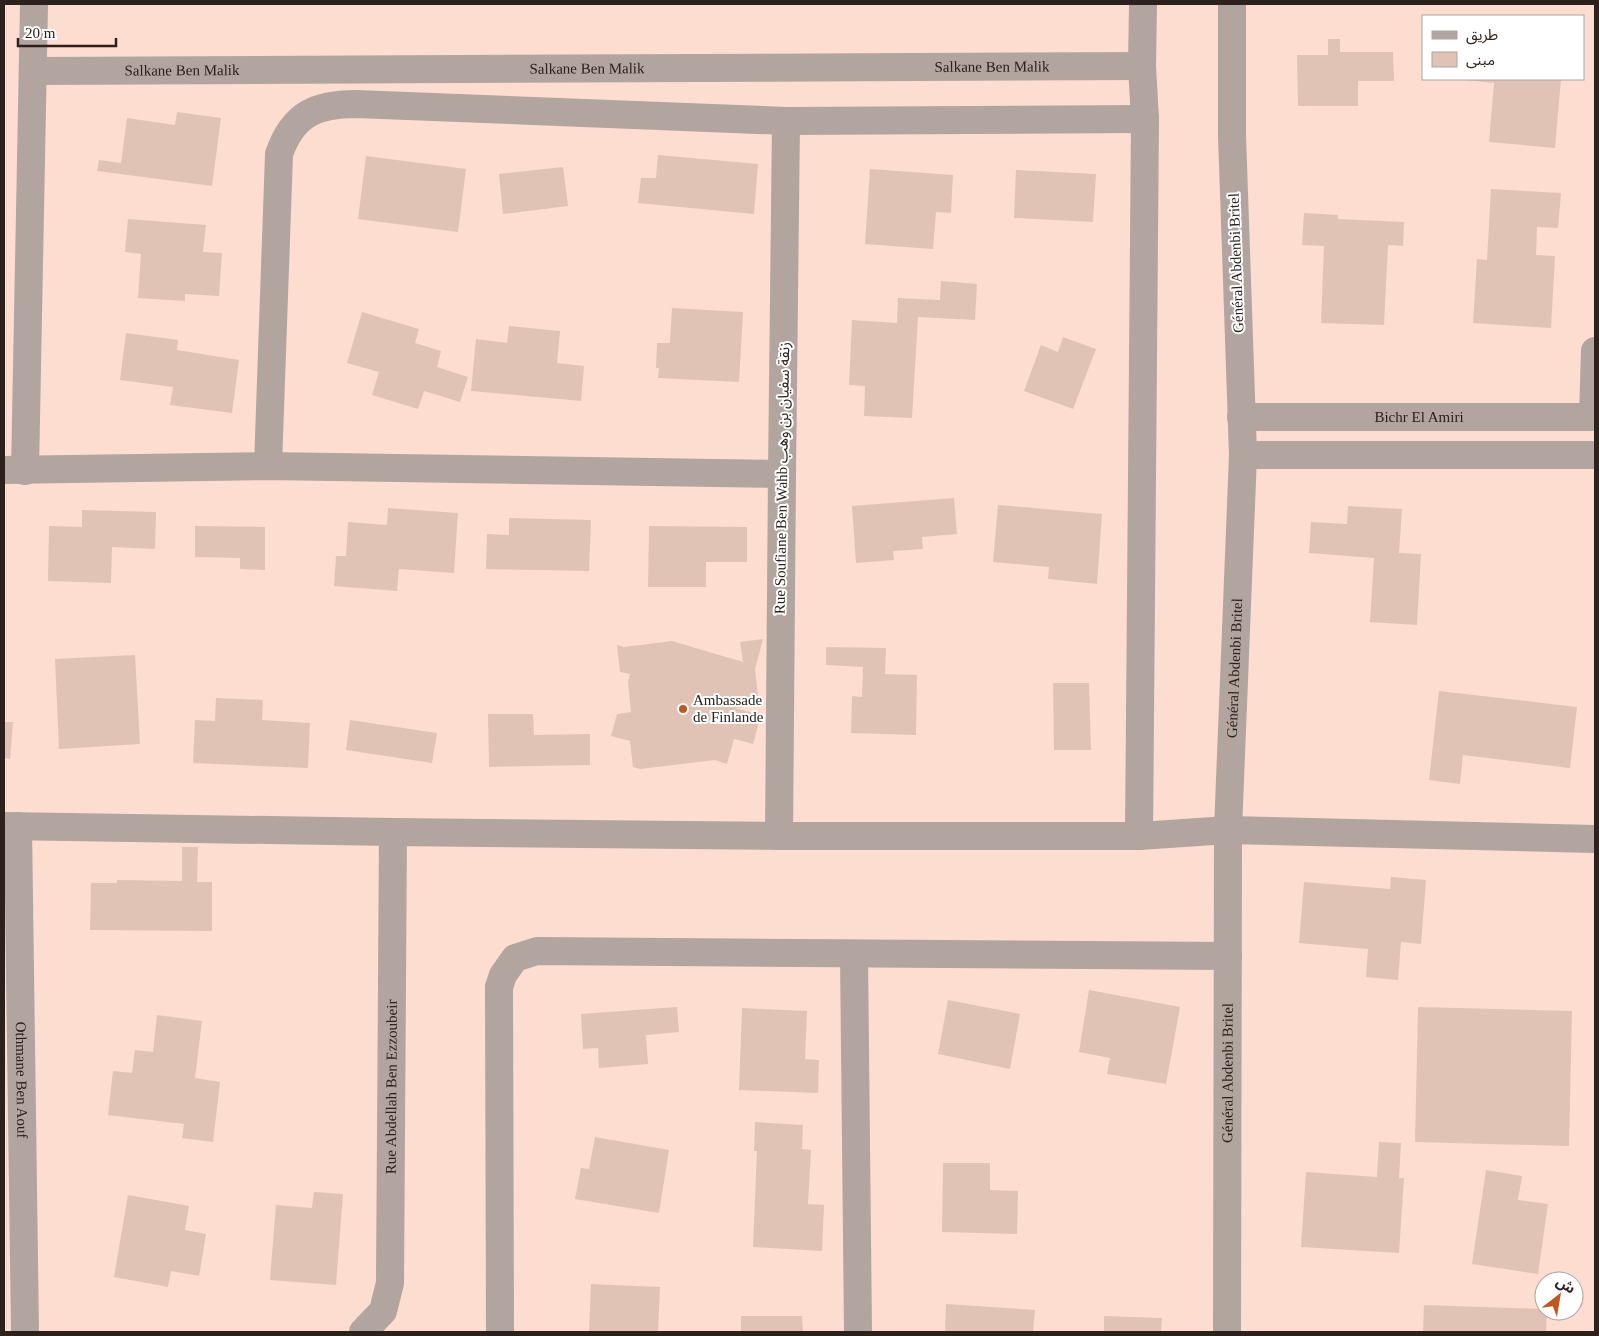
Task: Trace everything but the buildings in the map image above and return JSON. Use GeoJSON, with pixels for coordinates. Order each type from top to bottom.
{"type":"FeatureCollection","features":[{"type":"Feature","properties":{"kind":"street"},"geometry":{"type":"LineString","coordinates":[[34,4],[33,71],[14,471],[268,466],[782,474]]}},
{"type":"Feature","properties":{"kind":"street"},"geometry":{"type":"LineString","coordinates":[[1139,836],[1145,119],[1142,66],[1143,4]]}},
{"type":"Feature","properties":{"kind":"street","name":"Général Abdenbi Britel"},"geometry":{"type":"LineString","coordinates":[[1227,1332],[1228,830],[1243,455],[1232,135],[1232,4]]}},
{"type":"Feature","properties":{"kind":"street","name":"Salkane Ben Malik"},"geometry":{"type":"LineString","coordinates":[[33,71],[1142,66]]}},
{"type":"Feature","properties":{"kind":"street"},"geometry":{"type":"LineString","coordinates":[[268,466],[279,154],[285,138],[294,124],[307,114],[323,107],[356,104],[786,121],[1145,119]]}},
{"type":"Feature","properties":{"kind":"street","name":"Rue Soufiane Ben Wahb زنقة سفيان بن وهب"},"geometry":{"type":"LineString","coordinates":[[779,836],[786,121]]}},
{"type":"Feature","properties":{"kind":"street"},"geometry":{"type":"LineString","coordinates":[[1594,417],[1595,351]]}},
{"type":"Feature","properties":{"kind":"street","name":"Bichr El Amiri"},"geometry":{"type":"LineString","coordinates":[[1241,417],[1594,417]]}},
{"type":"Feature","properties":{"kind":"street"},"geometry":{"type":"LineString","coordinates":[[1243,455],[1595,455]]}},
{"type":"Feature","properties":{"kind":"street"},"geometry":{"type":"LineString","coordinates":[[11,826],[779,836],[1139,836],[1228,830],[1595,840]]}},
{"type":"Feature","properties":{"kind":"street","name":"Othmane Ben Aouf"},"geometry":{"type":"LineString","coordinates":[[11,826],[25,1332]]}},
{"type":"Feature","properties":{"kind":"street","name":"Rue Abdellah Ben Ezzoubeir"},"geometry":{"type":"LineString","coordinates":[[364,1332],[383,1312],[390,1283],[393,832]]}},
{"type":"Feature","properties":{"kind":"street"},"geometry":{"type":"LineString","coordinates":[[500,1332],[499,987],[503,975],[516,958],[537,951],[1228,956]]}},
{"type":"Feature","properties":{"kind":"street"},"geometry":{"type":"LineString","coordinates":[[854,954],[858,1332]]}},
{"type":"Feature","properties":{"kind":"place","name":"Ambassade de Finlande"},"geometry":{"type":"Point","coordinates":[683,709]}}]}
